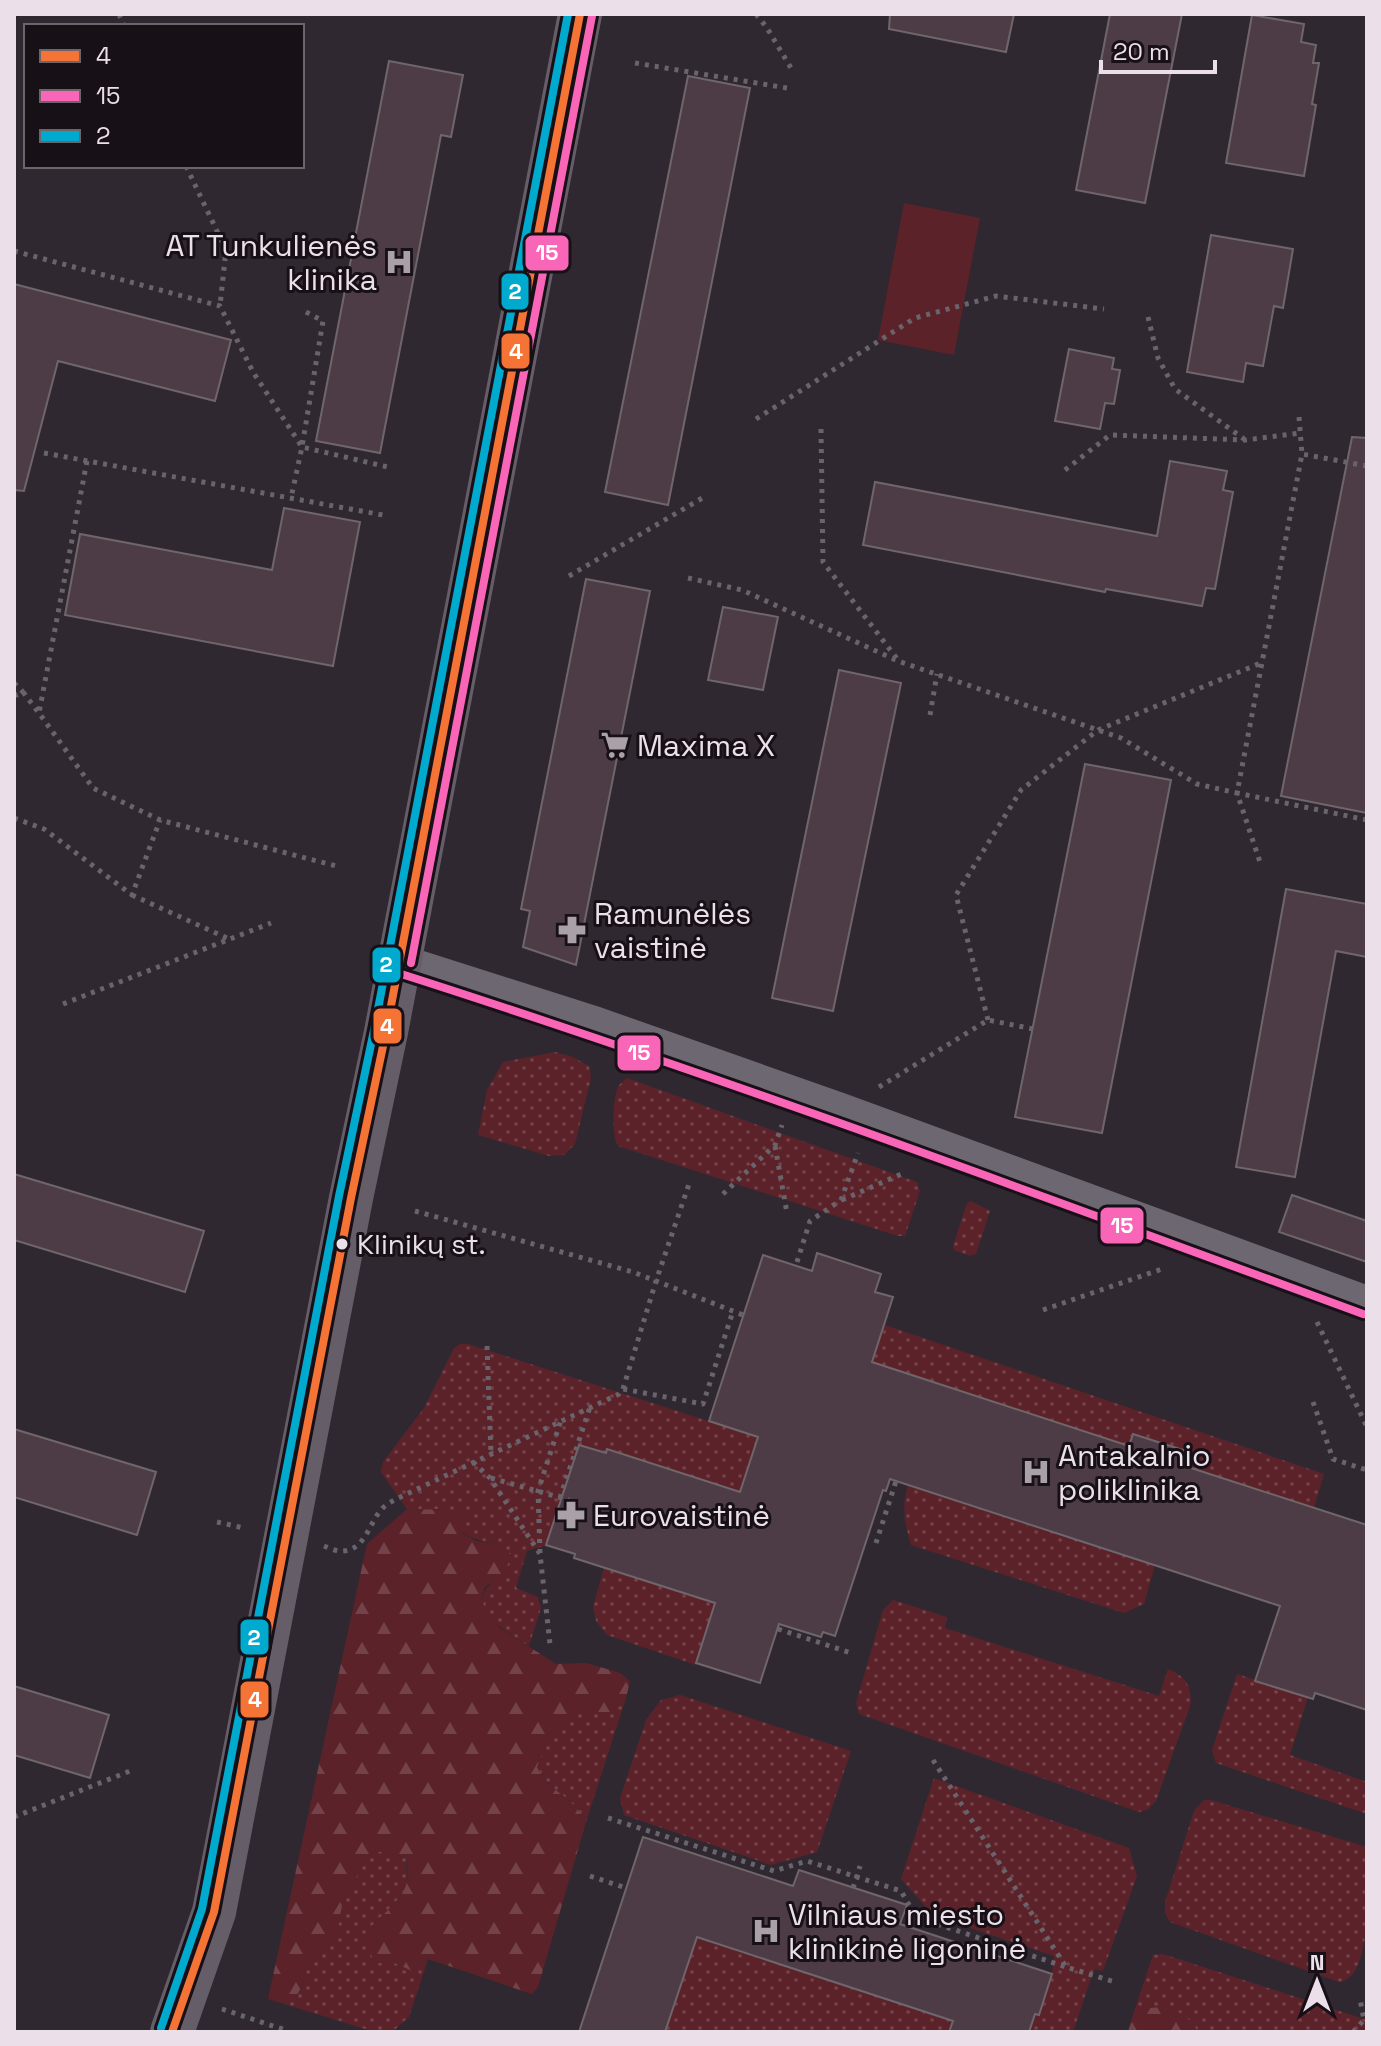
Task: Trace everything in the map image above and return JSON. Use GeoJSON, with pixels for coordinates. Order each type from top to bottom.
{"type":"FeatureCollection","features":[{"type":"Feature","properties":{"kind":"main road"},"geometry":{"type":"LineString","coordinates":[[179,2014],[214,1912],[580,14]]}},
{"type":"Feature","properties":{"kind":"street"},"geometry":{"type":"LineString","coordinates":[[399,961],[597,1024],[856,1115],[1367,1303]]}},
{"type":"Feature","properties":{"kind":"path"},"geometry":{"type":"LineString","coordinates":[[756,14],[791,68]]}},
{"type":"Feature","properties":{"kind":"path"},"geometry":{"type":"LineString","coordinates":[[635,63],[787,88]]}},
{"type":"Feature","properties":{"kind":"path"},"geometry":{"type":"LineString","coordinates":[[187,168],[226,250],[220,306],[253,372],[302,447],[392,468]]}},
{"type":"Feature","properties":{"kind":"path"},"geometry":{"type":"LineString","coordinates":[[14,251],[220,306]]}},
{"type":"Feature","properties":{"kind":"path"},"geometry":{"type":"LineString","coordinates":[[756,419],[915,318],[996,296],[1104,309]]}},
{"type":"Feature","properties":{"kind":"path"},"geometry":{"type":"LineString","coordinates":[[291,498],[323,321],[306,312]]}},
{"type":"Feature","properties":{"kind":"path"},"geometry":{"type":"LineString","coordinates":[[1148,317],[1158,358],[1175,389],[1246,440]]}},
{"type":"Feature","properties":{"kind":"path"},"geometry":{"type":"LineString","coordinates":[[1260,862],[1237,793],[1302,454],[1299,417]]}},
{"type":"Feature","properties":{"kind":"path"},"geometry":{"type":"LineString","coordinates":[[821,429],[823,562],[898,661]]}},
{"type":"Feature","properties":{"kind":"path"},"geometry":{"type":"LineString","coordinates":[[1065,470],[1110,435],[1246,440],[1300,433]]}},
{"type":"Feature","properties":{"kind":"path"},"geometry":{"type":"LineString","coordinates":[[44,453],[383,515]]}},
{"type":"Feature","properties":{"kind":"path"},"geometry":{"type":"LineString","coordinates":[[1302,454],[1367,466]]}},
{"type":"Feature","properties":{"kind":"path"},"geometry":{"type":"LineString","coordinates":[[39,713],[87,461]]}},
{"type":"Feature","properties":{"kind":"path"},"geometry":{"type":"LineString","coordinates":[[569,576],[704,497]]}},
{"type":"Feature","properties":{"kind":"path"},"geometry":{"type":"LineString","coordinates":[[688,578],[742,590],[898,661],[1121,738],[1197,784],[1367,820]]}},
{"type":"Feature","properties":{"kind":"path"},"geometry":{"type":"LineString","coordinates":[[988,1020],[956,895],[1021,790],[1098,730],[1262,663]]}},
{"type":"Feature","properties":{"kind":"path"},"geometry":{"type":"LineString","coordinates":[[930,715],[937,674]]}},
{"type":"Feature","properties":{"kind":"path"},"geometry":{"type":"LineString","coordinates":[[14,683],[93,788],[160,820],[340,867]]}},
{"type":"Feature","properties":{"kind":"path"},"geometry":{"type":"LineString","coordinates":[[14,696],[23,692]]}},
{"type":"Feature","properties":{"kind":"path"},"geometry":{"type":"LineString","coordinates":[[14,818],[44,829],[132,895],[230,939]]}},
{"type":"Feature","properties":{"kind":"path"},"geometry":{"type":"LineString","coordinates":[[132,895],[160,820]]}},
{"type":"Feature","properties":{"kind":"path"},"geometry":{"type":"LineString","coordinates":[[63,1004],[271,923]]}},
{"type":"Feature","properties":{"kind":"path"},"geometry":{"type":"LineString","coordinates":[[841,1200],[856,1115],[988,1020],[1033,1029]]}},
{"type":"Feature","properties":{"kind":"path"},"geometry":{"type":"LineString","coordinates":[[723,1194],[775,1145],[793,1093]]}},
{"type":"Feature","properties":{"kind":"path"},"geometry":{"type":"LineString","coordinates":[[775,1145],[787,1213]]}},
{"type":"Feature","properties":{"kind":"path"},"geometry":{"type":"LineString","coordinates":[[797,1262],[810,1221],[841,1200],[955,1151]]}},
{"type":"Feature","properties":{"kind":"path"},"geometry":{"type":"LineString","coordinates":[[323,1546],[343,1551],[358,1545],[371,1530],[382,1508],[619,1394],[689,1184]]}},
{"type":"Feature","properties":{"kind":"path"},"geometry":{"type":"LineString","coordinates":[[415,1211],[594,1260],[743,1315]]}},
{"type":"Feature","properties":{"kind":"path"},"geometry":{"type":"LineString","coordinates":[[1043,1310],[1223,1248]]}},
{"type":"Feature","properties":{"kind":"path"},"geometry":{"type":"LineString","coordinates":[[1294,1274],[1367,1427]]}},
{"type":"Feature","properties":{"kind":"path"},"geometry":{"type":"LineString","coordinates":[[623,1389],[703,1404],[733,1311]]}},
{"type":"Feature","properties":{"kind":"path"},"geometry":{"type":"LineString","coordinates":[[487,1346],[491,1454]]}},
{"type":"Feature","properties":{"kind":"path"},"geometry":{"type":"LineString","coordinates":[[1313,1402],[1333,1459],[1367,1470]]}},
{"type":"Feature","properties":{"kind":"path"},"geometry":{"type":"LineString","coordinates":[[560,1498],[590,1406]]}},
{"type":"Feature","properties":{"kind":"path"},"geometry":{"type":"LineString","coordinates":[[550,1644],[540,1554],[538,1491],[561,1420]]}},
{"type":"Feature","properties":{"kind":"path"},"geometry":{"type":"LineString","coordinates":[[473,1462],[490,1478],[540,1554]]}},
{"type":"Feature","properties":{"kind":"path"},"geometry":{"type":"LineString","coordinates":[[490,1478],[569,1500]]}},
{"type":"Feature","properties":{"kind":"path"},"geometry":{"type":"LineString","coordinates":[[876,1543],[896,1481]]}},
{"type":"Feature","properties":{"kind":"path"},"geometry":{"type":"LineString","coordinates":[[217,1522],[244,1528]]}},
{"type":"Feature","properties":{"kind":"path"},"geometry":{"type":"LineString","coordinates":[[778,1629],[854,1654]]}},
{"type":"Feature","properties":{"kind":"path"},"geometry":{"type":"LineString","coordinates":[[933,1760],[1066,1967]]}},
{"type":"Feature","properties":{"kind":"path"},"geometry":{"type":"LineString","coordinates":[[14,1817],[130,1771]]}},
{"type":"Feature","properties":{"kind":"path"},"geometry":{"type":"LineString","coordinates":[[608,1818],[774,1871],[807,1861],[901,1891],[916,1917],[1115,1982]]}},
{"type":"Feature","properties":{"kind":"path"},"geometry":{"type":"LineString","coordinates":[[853,1888],[860,1866]]}},
{"type":"Feature","properties":{"kind":"path"},"geometry":{"type":"LineString","coordinates":[[590,1876],[626,1888]]}},
{"type":"Feature","properties":{"kind":"path"},"geometry":{"type":"LineString","coordinates":[[1353,2032],[1364,2020],[1360,1999]]}},
{"type":"Feature","properties":{"kind":"path"},"geometry":{"type":"LineString","coordinates":[[179,2014],[285,2030]]}},
{"type":"Feature","properties":{"kind":"green space"},"geometry":{"type":"Polygon","coordinates":[[[904,203],[980,218],[954,355],[878,340],[904,203]]]}},
{"type":"Feature","properties":{"kind":"green space"},"geometry":{"type":"Polygon","coordinates":[[[555,1052],[589,1066],[591,1078],[575,1144],[564,1155],[549,1156],[478,1135],[487,1090],[503,1062],[555,1052]]]}},
{"type":"Feature","properties":{"kind":"green space"},"geometry":{"type":"Polygon","coordinates":[[[627,1078],[917,1182],[920,1191],[905,1236],[618,1146],[614,1126],[615,1099],[618,1087],[627,1078]]]}},
{"type":"Feature","properties":{"kind":"green space"},"geometry":{"type":"Polygon","coordinates":[[[971,1201],[990,1211],[976,1254],[970,1256],[954,1250],[953,1246],[967,1203],[971,1201]]]}},
{"type":"Feature","properties":{"kind":"green space"},"geometry":{"type":"Polygon","coordinates":[[[885,1325],[1324,1474],[1314,1508],[1182,1465],[1186,1451],[1134,1434],[1129,1446],[919,1377],[870,1370],[885,1325]]]}},
{"type":"Feature","properties":{"kind":"green space"},"geometry":{"type":"Polygon","coordinates":[[[460,1344],[758,1437],[740,1492],[608,1449],[606,1453],[579,1445],[546,1545],[527,1551],[516,1588],[538,1597],[541,1608],[529,1646],[498,1625],[484,1607],[483,1597],[487,1588],[499,1578],[502,1544],[466,1534],[439,1509],[407,1509],[381,1472],[383,1462],[424,1408],[454,1348],[460,1344]]]}},
{"type":"Feature","properties":{"kind":"green space"},"geometry":{"type":"Polygon","coordinates":[[[908,1485],[1155,1565],[1144,1604],[1124,1613],[911,1545],[905,1515],[908,1485]]]}},
{"type":"Feature","properties":{"kind":"green space"},"geometry":{"type":"Polygon","coordinates":[[[407,1509],[462,1510],[466,1520],[462,1533],[476,1541],[502,1544],[513,1556],[499,1578],[485,1587],[482,1597],[485,1611],[500,1628],[556,1664],[587,1663],[620,1673],[630,1681],[626,1698],[610,1712],[576,1712],[551,1731],[537,1767],[586,1822],[538,1987],[532,1994],[428,1959],[414,1972],[395,1963],[374,1963],[369,1936],[377,1921],[398,1899],[406,1885],[407,1873],[406,1857],[372,1850],[343,1900],[336,1937],[307,1969],[294,1999],[268,1999],[367,1544],[407,1509]]]}},
{"type":"Feature","properties":{"kind":"green space"},"geometry":{"type":"Polygon","coordinates":[[[604,1567],[715,1603],[696,1665],[607,1635],[596,1621],[593,1607],[604,1567]]]}},
{"type":"Feature","properties":{"kind":"green space"},"geometry":{"type":"Polygon","coordinates":[[[893,1600],[947,1617],[945,1628],[1159,1696],[1168,1669],[1179,1675],[1190,1690],[1191,1703],[1156,1801],[1147,1810],[1139,1812],[859,1714],[856,1703],[883,1610],[893,1600]]]}},
{"type":"Feature","properties":{"kind":"green space"},"geometry":{"type":"Polygon","coordinates":[[[1237,1674],[1308,1697],[1290,1755],[1367,1782],[1367,1814],[1216,1763],[1212,1750],[1237,1674]]]}},
{"type":"Feature","properties":{"kind":"green space"},"geometry":{"type":"Polygon","coordinates":[[[680,1695],[851,1751],[817,1852],[771,1865],[624,1815],[620,1798],[646,1720],[661,1700],[680,1695]]]}},
{"type":"Feature","properties":{"kind":"green space"},"geometry":{"type":"Polygon","coordinates":[[[626,1698],[586,1822],[537,1767],[551,1731],[576,1712],[610,1712],[626,1698]]]}},
{"type":"Feature","properties":{"kind":"green space"},"geometry":{"type":"Polygon","coordinates":[[[934,1778],[1129,1848],[1137,1876],[1103,1971],[1094,1969],[1073,2032],[1029,2032],[1052,1974],[1054,1956],[934,1916],[901,1879],[934,1778]]]}},
{"type":"Feature","properties":{"kind":"green space"},"geometry":{"type":"Polygon","coordinates":[[[1204,1800],[1367,1847],[1368,1901],[1364,1945],[1351,1976],[1339,1982],[1170,1922],[1165,1913],[1165,1902],[1194,1811],[1204,1800]]]}},
{"type":"Feature","properties":{"kind":"green space"},"geometry":{"type":"Polygon","coordinates":[[[372,1850],[406,1857],[407,1886],[372,1926],[374,1962],[395,1963],[414,1972],[428,1959],[409,2017],[392,2032],[375,2032],[268,1999],[293,1999],[300,1991],[307,1969],[336,1937],[343,1900],[372,1850]]]}},
{"type":"Feature","properties":{"kind":"green space"},"geometry":{"type":"Polygon","coordinates":[[[697,1937],[953,2021],[949,2032],[665,2032],[697,1937]]]}},
{"type":"Feature","properties":{"kind":"green space"},"geometry":{"type":"Polygon","coordinates":[[[1163,1954],[1367,2020],[1367,2032],[1198,2032],[1191,2021],[1132,2018],[1153,1955],[1163,1954]]]}},
{"type":"Feature","properties":{"kind":"green space"},"geometry":{"type":"Polygon","coordinates":[[[1170,2006],[1191,2021],[1198,2032],[1128,2032],[1132,2018],[1151,2008],[1170,2006]]]}},
{"type":"Feature","properties":{"kind":"building"},"geometry":{"type":"Polygon","coordinates":[[[890,14],[1014,14],[1006,52],[889,29],[890,14]]]}},
{"type":"Feature","properties":{"kind":"building"},"geometry":{"type":"Polygon","coordinates":[[[1110,14],[1182,14],[1145,203],[1076,190],[1110,14]]]}},
{"type":"Feature","properties":{"kind":"building"},"geometry":{"type":"Polygon","coordinates":[[[1252,15],[1304,24],[1301,42],[1316,45],[1313,63],[1319,63],[1312,104],[1316,105],[1304,176],[1226,163],[1252,15]]]}},
{"type":"Feature","properties":{"kind":"building"},"geometry":{"type":"Polygon","coordinates":[[[389,61],[463,75],[451,137],[441,135],[380,453],[316,441],[389,61]]]}},
{"type":"Feature","properties":{"kind":"building"},"geometry":{"type":"Polygon","coordinates":[[[688,76],[750,88],[668,505],[605,492],[688,76]]]}},
{"type":"Feature","properties":{"kind":"building"},"geometry":{"type":"Polygon","coordinates":[[[1211,235],[1293,249],[1283,308],[1274,306],[1263,366],[1246,363],[1243,382],[1187,372],[1211,235]]]}},
{"type":"Feature","properties":{"kind":"building"},"geometry":{"type":"Polygon","coordinates":[[[14,284],[231,340],[215,401],[58,361],[24,491],[14,490],[14,284]]]}},
{"type":"Feature","properties":{"kind":"building"},"geometry":{"type":"Polygon","coordinates":[[[1069,349],[1114,358],[1112,369],[1120,370],[1114,404],[1105,403],[1100,429],[1055,421],[1069,349]]]}},
{"type":"Feature","properties":{"kind":"building"},"geometry":{"type":"Polygon","coordinates":[[[1352,437],[1367,438],[1367,813],[1281,796],[1352,437]]]}},
{"type":"Feature","properties":{"kind":"building"},"geometry":{"type":"Polygon","coordinates":[[[1170,461],[1227,471],[1223,490],[1233,492],[1215,589],[1206,588],[1202,606],[1106,589],[1105,592],[863,545],[875,482],[1157,536],[1170,461]]]}},
{"type":"Feature","properties":{"kind":"building"},"geometry":{"type":"Polygon","coordinates":[[[284,508],[360,522],[333,666],[65,615],[80,534],[272,570],[284,508]]]}},
{"type":"Feature","properties":{"kind":"building"},"geometry":{"type":"Polygon","coordinates":[[[586,579],[650,591],[576,965],[523,947],[530,911],[521,909],[586,579]]]}},
{"type":"Feature","properties":{"kind":"building"},"geometry":{"type":"Polygon","coordinates":[[[723,607],[778,617],[763,690],[708,680],[723,607]]]}},
{"type":"Feature","properties":{"kind":"building"},"geometry":{"type":"Polygon","coordinates":[[[839,670],[901,683],[833,1011],[772,998],[839,670]]]}},
{"type":"Feature","properties":{"kind":"building"},"geometry":{"type":"Polygon","coordinates":[[[1085,764],[1171,780],[1102,1133],[1015,1117],[1085,764]]]}},
{"type":"Feature","properties":{"kind":"building"},"geometry":{"type":"Polygon","coordinates":[[[1286,889],[1367,904],[1367,957],[1336,951],[1295,1177],[1236,1167],[1286,889]]]}},
{"type":"Feature","properties":{"kind":"building"},"geometry":{"type":"Polygon","coordinates":[[[14,1174],[204,1231],[185,1292],[14,1240],[14,1174]]]}},
{"type":"Feature","properties":{"kind":"building"},"geometry":{"type":"Polygon","coordinates":[[[1292,1195],[1367,1221],[1367,1262],[1279,1232],[1292,1195]]]}},
{"type":"Feature","properties":{"kind":"building","name":"Antakalnio poliklinika"},"geometry":{"type":"Polygon","coordinates":[[[817,1253],[881,1274],[875,1292],[893,1297],[872,1362],[1129,1446],[1133,1434],[1186,1451],[1182,1465],[1367,1525],[1367,1710],[1315,1693],[1313,1699],[1255,1681],[1280,1606],[890,1479],[886,1491],[883,1490],[835,1636],[823,1632],[821,1637],[779,1624],[760,1683],[696,1663],[715,1603],[574,1558],[575,1554],[546,1545],[579,1445],[606,1453],[607,1449],[740,1492],[758,1437],[709,1421],[763,1255],[812,1271],[817,1253]]]}},
{"type":"Feature","properties":{"kind":"building"},"geometry":{"type":"Polygon","coordinates":[[[14,1429],[156,1472],[137,1535],[14,1497],[14,1429]]]}},
{"type":"Feature","properties":{"kind":"building"},"geometry":{"type":"Polygon","coordinates":[[[14,1686],[109,1715],[90,1778],[14,1755],[14,1686]]]}},
{"type":"Feature","properties":{"kind":"building","name":"Vilniaus miesto klinikinė ligoninė"},"geometry":{"type":"Polygon","coordinates":[[[643,1837],[793,1886],[799,1870],[907,1905],[900,1924],[1052,1974],[1039,2015],[1035,2014],[1029,2032],[949,2032],[953,2021],[697,1937],[665,2032],[579,2032],[643,1837]]]}},
{"type":"Feature","properties":{"kind":"transit line","name":"2"},"geometry":{"type":"LineString","coordinates":[[161,2028],[202,1909],[568,14]]}},
{"type":"Feature","properties":{"kind":"transit line","name":"4"},"geometry":{"type":"LineString","coordinates":[[172,2032],[214,1912],[580,14]]}},
{"type":"Feature","properties":{"kind":"transit line","name":"15"},"geometry":{"type":"LineString","coordinates":[[411,963],[592,16]]}},
{"type":"Feature","properties":{"kind":"transit line","name":"15"},"geometry":{"type":"LineString","coordinates":[[395,972],[760,1095],[1363,1314]]}},
{"type":"Feature","properties":{"kind":"place","name":"AT Tunkulienės klinika"},"geometry":{"type":"Point","coordinates":[399,262]}},
{"type":"Feature","properties":{"kind":"place","name":"Maxima X"},"geometry":{"type":"Point","coordinates":[615,745]}},
{"type":"Feature","properties":{"kind":"place","name":"Ramunėlės vaistinė"},"geometry":{"type":"Point","coordinates":[572,930]}},
{"type":"Feature","properties":{"kind":"place","name":"Klinikų st."},"geometry":{"type":"Point","coordinates":[342,1244]}},
{"type":"Feature","properties":{"kind":"place","name":"Antakalnio poliklinika"},"geometry":{"type":"Point","coordinates":[1036,1472]}},
{"type":"Feature","properties":{"kind":"place","name":"Eurovaistinė"},"geometry":{"type":"Point","coordinates":[571,1515]}},
{"type":"Feature","properties":{"kind":"place","name":"Vilniaus miesto klinikinė ligoninė"},"geometry":{"type":"Point","coordinates":[766,1931]}}]}
